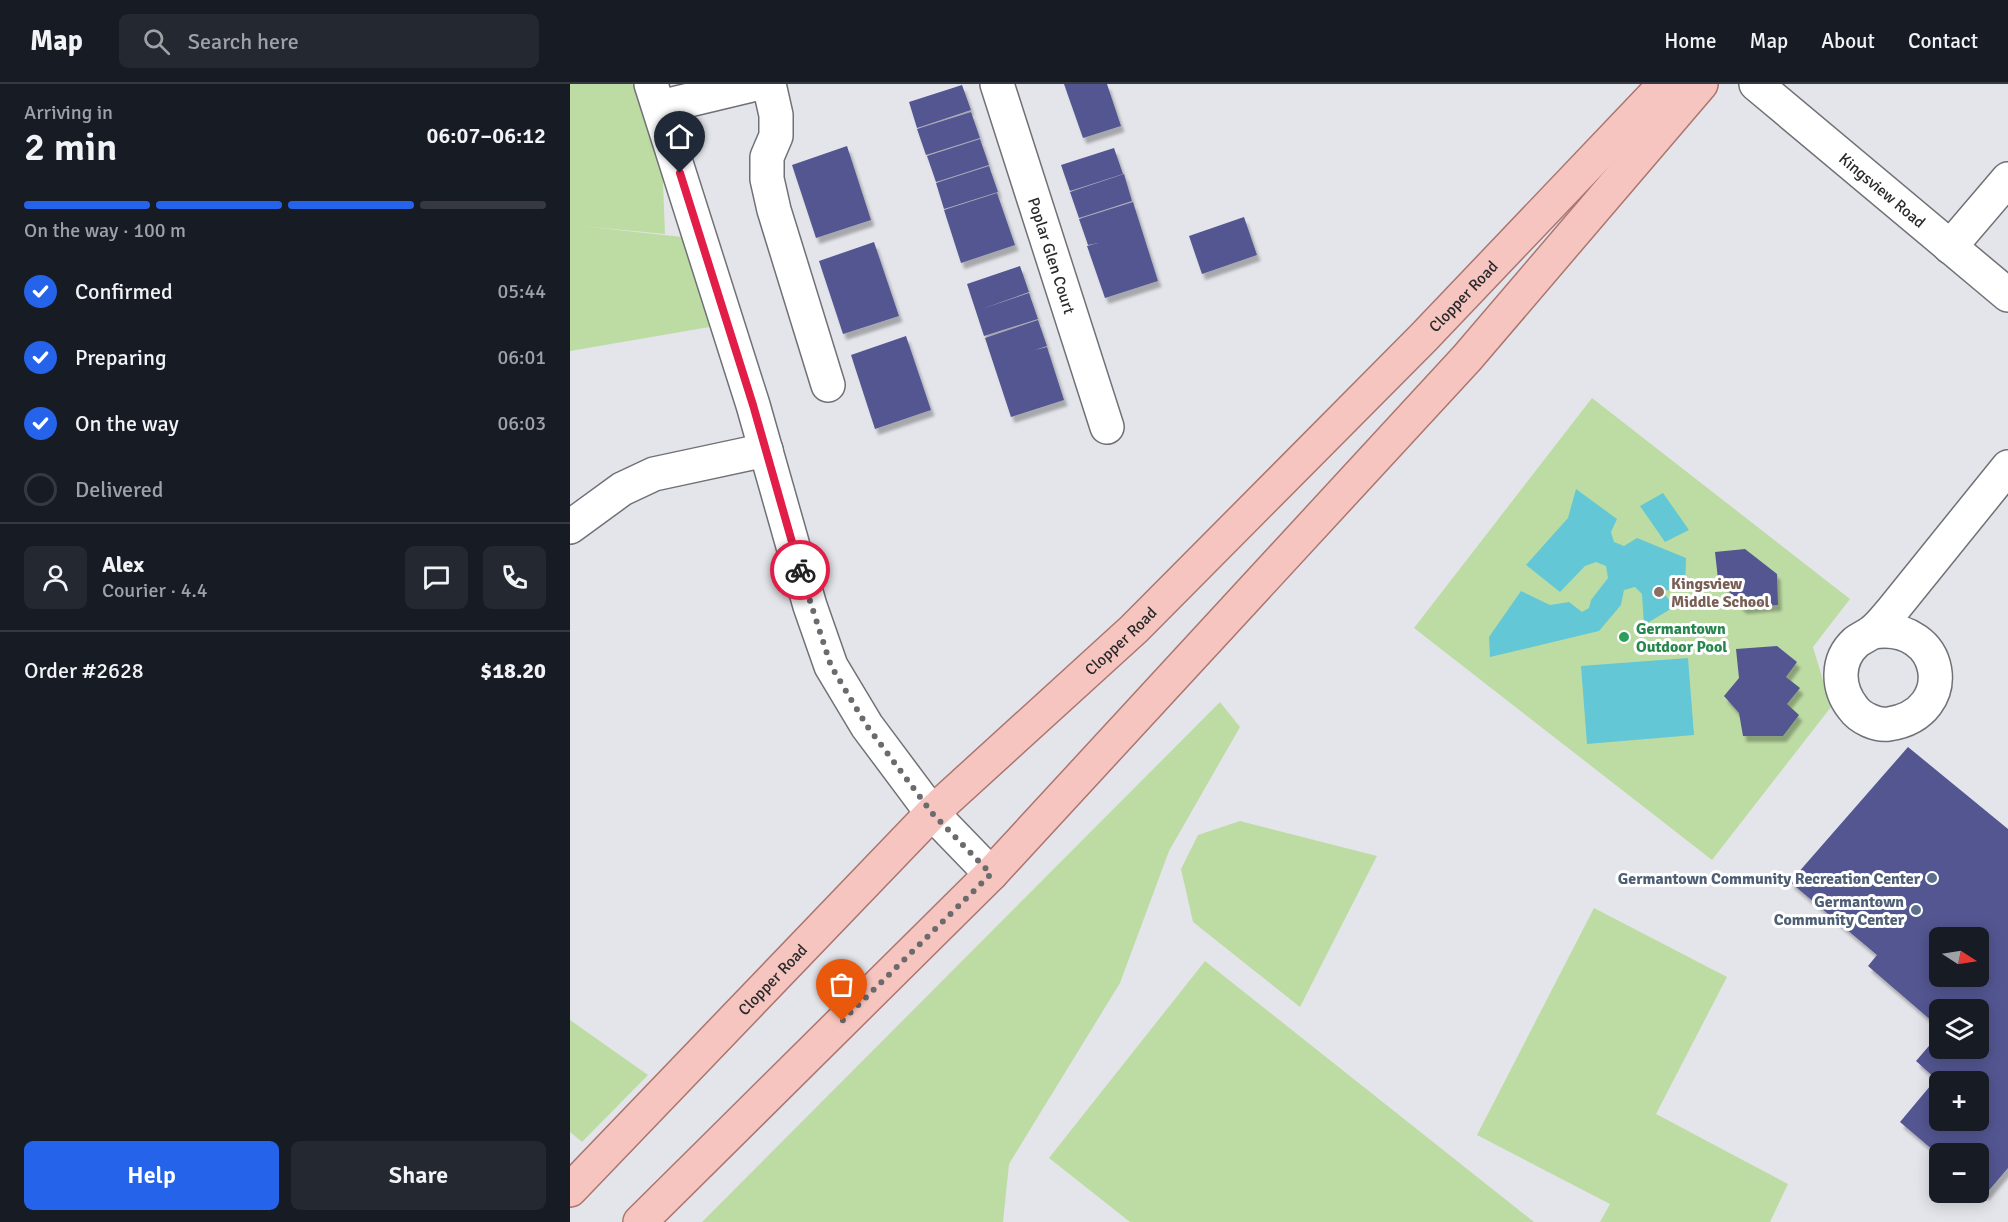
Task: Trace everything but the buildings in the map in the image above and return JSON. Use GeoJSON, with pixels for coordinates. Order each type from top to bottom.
{"type":"FeatureCollection","features":[{"type":"Feature","properties":{"kind":"main road","name":"Clopper Road"},"geometry":{"type":"LineString","coordinates":[[570,1190],[932,813],[1134,629],[1423,338],[1665,84]]}},
{"type":"Feature","properties":{"kind":"main road"},"geometry":{"type":"LineString","coordinates":[[652,1215],[991,874],[1467,358],[1701,84]]}},
{"type":"Feature","properties":{"kind":"street"},"geometry":{"type":"LineString","coordinates":[[756,84],[656,96],[765,450],[810,606],[831,666],[867,726],[932,813],[991,874]]}},
{"type":"Feature","properties":{"kind":"street"},"geometry":{"type":"LineString","coordinates":[[770,84],[776,115],[776,136],[767,157],[767,179],[774,210],[828,386]]}},
{"type":"Feature","properties":{"kind":"street","name":"Poplar Glen Court"},"geometry":{"type":"LineString","coordinates":[[997,84],[1107,427]]}},
{"type":"Feature","properties":{"kind":"street","name":"Kingsview Road"},"geometry":{"type":"LineString","coordinates":[[1756,84],[2008,295]]}},
{"type":"Feature","properties":{"kind":"street"},"geometry":{"type":"LineString","coordinates":[[1950,247],[2008,179]]}},
{"type":"Feature","properties":{"kind":"street"},"geometry":{"type":"LineString","coordinates":[[570,527],[622,489],[654,474],[765,450]]}},
{"type":"Feature","properties":{"kind":"street"},"geometry":{"type":"LineString","coordinates":[[1873,632],[2008,467]]}},
{"type":"Feature","properties":{"kind":"green space"},"geometry":{"type":"Polygon","coordinates":[[[570,84],[651,84],[660,107],[665,234],[581,226],[701,239],[727,324],[570,351],[570,84]]]}},
{"type":"Feature","properties":{"kind":"green space","name":"Germantown Outdoor Pool"},"geometry":{"type":"Polygon","coordinates":[[[1592,398],[1850,599],[1813,647],[1831,707],[1712,860],[1414,628],[1592,398]]]}},
{"type":"Feature","properties":{"kind":"green space"},"geometry":{"type":"Polygon","coordinates":[[[1220,702],[1240,727],[1169,851],[1120,983],[1009,1164],[1003,1222],[702,1222],[1220,702]]]}},
{"type":"Feature","properties":{"kind":"green space"},"geometry":{"type":"Polygon","coordinates":[[[1240,821],[1377,856],[1300,1007],[1193,922],[1181,869],[1198,835],[1240,821]]]}},
{"type":"Feature","properties":{"kind":"green space"},"geometry":{"type":"Polygon","coordinates":[[[1594,908],[1727,977],[1656,1114],[1788,1184],[1770,1222],[1600,1222],[1610,1204],[1477,1135],[1594,908]]]}},
{"type":"Feature","properties":{"kind":"green space"},"geometry":{"type":"Polygon","coordinates":[[[1205,961],[1534,1222],[1130,1222],[1049,1158],[1205,961]]]}},
{"type":"Feature","properties":{"kind":"green space"},"geometry":{"type":"Polygon","coordinates":[[[570,1020],[648,1075],[582,1142],[570,1132],[570,1020]]]}},
{"type":"Feature","properties":{"kind":"water"},"geometry":{"type":"Polygon","coordinates":[[[1576,489],[1617,519],[1611,532],[1614,542],[1624,546],[1637,538],[1686,558],[1685,591],[1662,590],[1674,607],[1644,625],[1642,594],[1635,587],[1624,590],[1621,605],[1599,631],[1490,657],[1489,637],[1521,591],[1550,605],[1569,602],[1582,612],[1589,608],[1591,600],[1608,578],[1606,566],[1596,562],[1585,566],[1560,592],[1526,565],[1568,518],[1576,489]]]}},
{"type":"Feature","properties":{"kind":"water"},"geometry":{"type":"Polygon","coordinates":[[[1663,493],[1689,530],[1665,542],[1640,506],[1663,493]]]}},
{"type":"Feature","properties":{"kind":"water"},"geometry":{"type":"Polygon","coordinates":[[[1688,658],[1694,735],[1587,744],[1581,666],[1688,658]]]}},
{"type":"Feature","properties":{"kind":"way so far"},"geometry":{"type":"LineString","coordinates":[[800,570],[831,666],[867,726],[932,813],[991,874],[842,1021]]}},
{"type":"Feature","properties":{"kind":"place","name":"Kingsview Middle School"},"geometry":{"type":"Point","coordinates":[1659,592]}},
{"type":"Feature","properties":{"kind":"place","name":"Germantown Outdoor Pool"},"geometry":{"type":"Point","coordinates":[1624,637]}},
{"type":"Feature","properties":{"kind":"place","name":"Germantown Community Recreation Center"},"geometry":{"type":"Point","coordinates":[1932,878]}},
{"type":"Feature","properties":{"kind":"place","name":"Germantown Community Center"},"geometry":{"type":"Point","coordinates":[1916,910]}},
{"type":"Feature","properties":{"kind":"route"},"geometry":{"type":"LineString","coordinates":[[680,173],[753,405],[800,570]]}}]}
